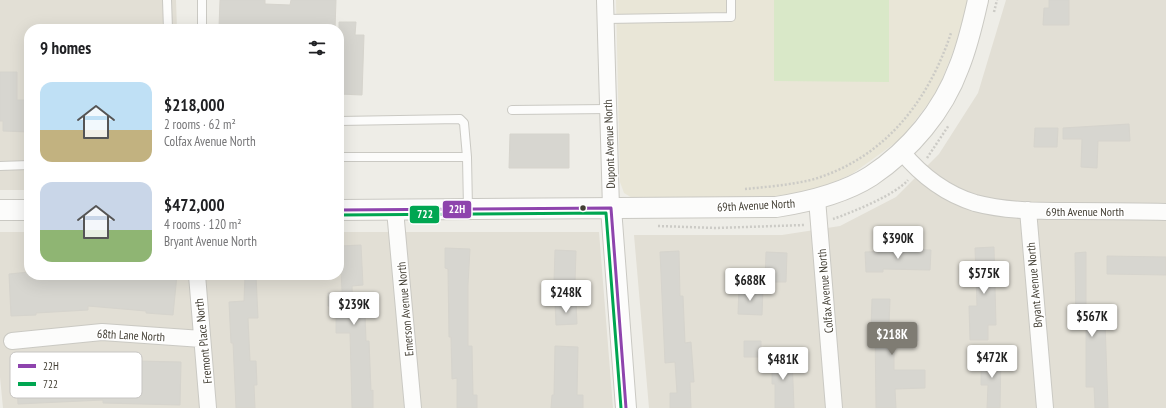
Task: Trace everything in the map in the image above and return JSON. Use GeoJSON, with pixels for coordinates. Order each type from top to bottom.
{"type":"FeatureCollection","features":[{"type":"Feature","properties":{"kind":"street"},"geometry":{"type":"LineString","coordinates":[[594,0],[606,0]]}},
{"type":"Feature","properties":{"kind":"street","name":"Dupont Avenue North"},"geometry":{"type":"LineString","coordinates":[[606,0],[611,208],[626,408]]}},
{"type":"Feature","properties":{"kind":"street"},"geometry":{"type":"LineString","coordinates":[[902,152],[926,126],[947,94],[959,68],[978,0]]}},
{"type":"Feature","properties":{"kind":"street","name":"69th Avenue North"},"geometry":{"type":"LineString","coordinates":[[344,210],[776,207],[817,199],[840,191],[870,177],[902,152],[917,170],[952,193],[975,203],[1028,210],[1166,212]]}},
{"type":"Feature","properties":{"kind":"street","name":"Colfax Avenue North"},"geometry":{"type":"LineString","coordinates":[[817,199],[834,408]]}},
{"type":"Feature","properties":{"kind":"street"},"geometry":{"type":"LineString","coordinates":[[0,210],[24,210]]}},
{"type":"Feature","properties":{"kind":"street","name":"Emerson Avenue North"},"geometry":{"type":"LineString","coordinates":[[395,210],[413,408]]}},
{"type":"Feature","properties":{"kind":"street","name":"Bryant Avenue North"},"geometry":{"type":"LineString","coordinates":[[1028,210],[1045,408]]}},
{"type":"Feature","properties":{"kind":"street","name":"Fremont Place North"},"geometry":{"type":"LineString","coordinates":[[196,280],[208,408]]}},
{"type":"Feature","properties":{"kind":"street","name":"68th Lane North"},"geometry":{"type":"LineString","coordinates":[[12,341],[102,332],[202,339]]}},
{"type":"Feature","properties":{"kind":"lane"},"geometry":{"type":"LineString","coordinates":[[167,0],[168,24]]}},
{"type":"Feature","properties":{"kind":"lane"},"geometry":{"type":"LineString","coordinates":[[202,0],[202,24]]}},
{"type":"Feature","properties":{"kind":"lane"},"geometry":{"type":"LineString","coordinates":[[606,19],[731,17],[731,0]]}},
{"type":"Feature","properties":{"kind":"lane"},"geometry":{"type":"LineString","coordinates":[[512,110],[608,109]]}},
{"type":"Feature","properties":{"kind":"lane"},"geometry":{"type":"LineString","coordinates":[[344,121],[460,119],[464,123],[467,158],[468,210]]}},
{"type":"Feature","properties":{"kind":"lane"},"geometry":{"type":"LineString","coordinates":[[344,157],[467,158]]}},
{"type":"Feature","properties":{"kind":"lane"},"geometry":{"type":"LineString","coordinates":[[0,166],[24,165]]}},
{"type":"Feature","properties":{"kind":"path"},"geometry":{"type":"LineString","coordinates":[[738,189],[781,185],[811,179],[846,165],[881,144],[912,111],[936,71],[951,32]]}},
{"type":"Feature","properties":{"kind":"shaded area"},"geometry":{"type":"Polygon","coordinates":[[[0,0],[176,0],[177,24],[24,24],[24,190],[0,190],[0,0]]]}},
{"type":"Feature","properties":{"kind":"shaded area"},"geometry":{"type":"Polygon","coordinates":[[[616,0],[969,0],[960,34],[937,92],[902,138],[852,174],[807,194],[769,198],[634,199],[624,193],[620,182],[616,0]]]}},
{"type":"Feature","properties":{"kind":"shaded area"},"geometry":{"type":"Polygon","coordinates":[[[1006,0],[1166,0],[1166,408],[649,408],[634,235],[782,235],[840,226],[896,197],[939,154],[978,93],[1006,0]]]}},
{"type":"Feature","properties":{"kind":"shaded area"},"geometry":{"type":"Polygon","coordinates":[[[0,232],[24,232],[24,280],[344,280],[344,232],[599,232],[613,408],[3,408],[0,377],[0,232]]]}},
{"type":"Feature","properties":{"kind":"green space"},"geometry":{"type":"Polygon","coordinates":[[[774,0],[889,0],[889,82],[774,81],[774,0]]]}},
{"type":"Feature","properties":{"kind":"building"},"geometry":{"type":"Polygon","coordinates":[[[220,0],[265,0],[265,4],[290,5],[291,0],[336,0],[335,24],[219,24],[220,0]]]}},
{"type":"Feature","properties":{"kind":"building"},"geometry":{"type":"Polygon","coordinates":[[[1049,0],[1069,0],[1069,25],[1043,25],[1044,8],[1049,8],[1049,0]]]}},
{"type":"Feature","properties":{"kind":"building"},"geometry":{"type":"Polygon","coordinates":[[[339,22],[356,22],[355,35],[364,35],[362,95],[344,94],[344,24],[339,24],[339,22]]]}},
{"type":"Feature","properties":{"kind":"building"},"geometry":{"type":"Polygon","coordinates":[[[0,72],[17,72],[17,100],[24,100],[24,132],[3,131],[3,121],[0,121],[0,72]]]}},
{"type":"Feature","properties":{"kind":"building"},"geometry":{"type":"Polygon","coordinates":[[[1129,124],[1130,141],[1098,141],[1097,168],[1081,167],[1082,139],[1063,139],[1063,128],[1129,124]]]}},
{"type":"Feature","properties":{"kind":"building"},"geometry":{"type":"Polygon","coordinates":[[[1035,128],[1058,128],[1057,147],[1034,147],[1035,128]]]}},
{"type":"Feature","properties":{"kind":"building"},"geometry":{"type":"Polygon","coordinates":[[[510,134],[569,134],[569,168],[509,168],[510,134]]]}},
{"type":"Feature","properties":{"kind":"building"},"geometry":{"type":"Polygon","coordinates":[[[361,245],[363,285],[352,286],[353,313],[365,313],[366,341],[369,341],[373,408],[352,408],[350,333],[336,333],[336,306],[328,306],[328,293],[342,292],[341,280],[344,280],[344,246],[361,245]]]}},
{"type":"Feature","properties":{"kind":"building"},"geometry":{"type":"Polygon","coordinates":[[[994,247],[996,325],[988,325],[988,340],[970,340],[969,306],[977,306],[975,248],[994,247]]]}},
{"type":"Feature","properties":{"kind":"building"},"geometry":{"type":"Polygon","coordinates":[[[445,248],[470,249],[468,285],[468,346],[472,346],[473,395],[477,395],[477,408],[457,408],[457,378],[452,379],[451,337],[449,337],[448,269],[445,268],[445,248]]]}},
{"type":"Feature","properties":{"kind":"building"},"geometry":{"type":"Polygon","coordinates":[[[901,249],[931,250],[930,270],[883,269],[883,272],[866,272],[865,252],[901,251],[901,249]]]}},
{"type":"Feature","properties":{"kind":"building"},"geometry":{"type":"Polygon","coordinates":[[[555,250],[576,251],[575,283],[554,282],[555,250]]]}},
{"type":"Feature","properties":{"kind":"building"},"geometry":{"type":"Polygon","coordinates":[[[679,251],[680,296],[683,296],[685,343],[691,342],[694,382],[690,382],[691,408],[670,408],[670,393],[677,393],[675,362],[665,363],[660,252],[679,251]]]}},
{"type":"Feature","properties":{"kind":"building"},"geometry":{"type":"Polygon","coordinates":[[[766,252],[787,253],[786,282],[765,282],[766,252]]]}},
{"type":"Feature","properties":{"kind":"building"},"geometry":{"type":"Polygon","coordinates":[[[1086,252],[1086,321],[1105,321],[1108,408],[1095,408],[1094,387],[1086,387],[1086,329],[1076,329],[1075,253],[1086,252]]]}},
{"type":"Feature","properties":{"kind":"building"},"geometry":{"type":"Polygon","coordinates":[[[1107,256],[1166,257],[1166,275],[1107,274],[1107,256]]]}},
{"type":"Feature","properties":{"kind":"building"},"geometry":{"type":"Polygon","coordinates":[[[24,272],[24,280],[176,280],[173,315],[88,306],[88,310],[11,316],[9,274],[24,272]]]}},
{"type":"Feature","properties":{"kind":"building"},"geometry":{"type":"Polygon","coordinates":[[[245,280],[256,280],[258,318],[248,318],[250,361],[256,361],[257,385],[254,385],[255,408],[236,408],[233,343],[231,343],[229,302],[244,301],[245,280]]]}},
{"type":"Feature","properties":{"kind":"building"},"geometry":{"type":"Polygon","coordinates":[[[739,288],[763,289],[762,315],[738,314],[739,288]]]}},
{"type":"Feature","properties":{"kind":"building"},"geometry":{"type":"Polygon","coordinates":[[[872,299],[890,299],[889,325],[918,325],[918,341],[894,341],[894,370],[925,370],[925,388],[895,389],[896,408],[876,408],[875,329],[871,329],[872,299]]]}},
{"type":"Feature","properties":{"kind":"building"},"geometry":{"type":"Polygon","coordinates":[[[576,302],[577,324],[556,325],[555,303],[576,302]]]}},
{"type":"Feature","properties":{"kind":"building"},"geometry":{"type":"Polygon","coordinates":[[[744,341],[761,341],[761,357],[744,357],[744,341]]]}},
{"type":"Feature","properties":{"kind":"building"},"geometry":{"type":"Polygon","coordinates":[[[555,346],[578,347],[577,395],[583,395],[583,408],[551,408],[552,395],[554,395],[555,346]]]}},
{"type":"Feature","properties":{"kind":"building"},"geometry":{"type":"Polygon","coordinates":[[[981,355],[1001,355],[1000,408],[987,408],[988,385],[981,385],[981,355]]]}},
{"type":"Feature","properties":{"kind":"building"},"geometry":{"type":"Polygon","coordinates":[[[772,356],[792,356],[794,408],[775,408],[775,384],[772,384],[772,356]]]}},
{"type":"Feature","properties":{"kind":"building"},"geometry":{"type":"Polygon","coordinates":[[[142,361],[181,362],[180,405],[103,403],[103,400],[18,404],[18,398],[142,398],[142,361]]]}},
{"type":"Feature","properties":{"kind":"transit line","name":"22H"},"geometry":{"type":"LineString","coordinates":[[344,210],[611,208],[626,408]]}},
{"type":"Feature","properties":{"kind":"transit line","name":"722"},"geometry":{"type":"LineString","coordinates":[[344,215],[606,213],[621,408]]}}]}
